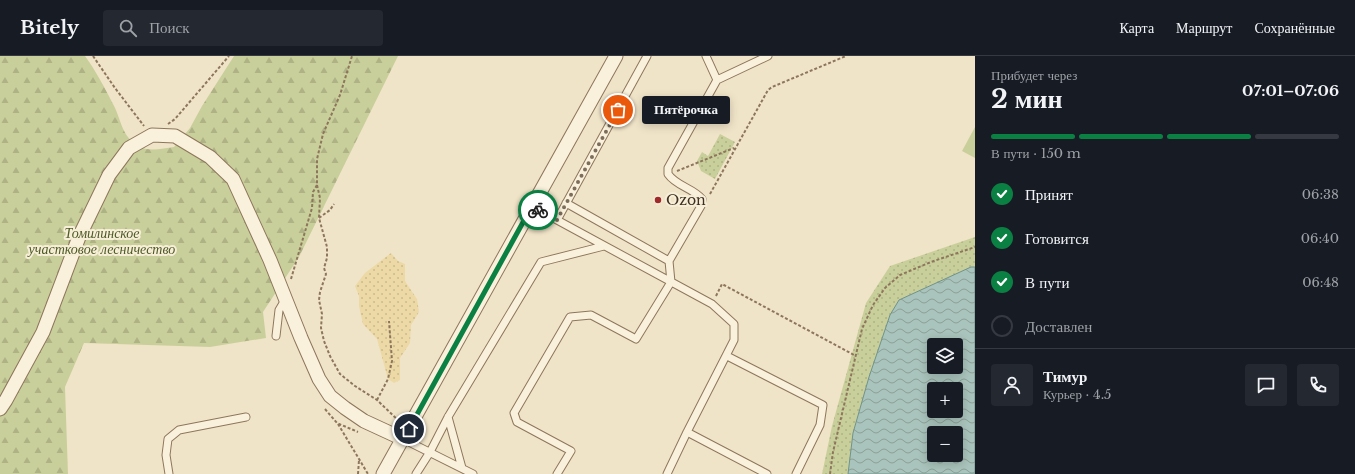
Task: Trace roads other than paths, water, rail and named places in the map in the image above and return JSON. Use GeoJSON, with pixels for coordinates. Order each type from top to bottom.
{"type":"FeatureCollection","features":[{"type":"Feature","properties":{"kind":"street"},"geometry":{"type":"LineString","coordinates":[[383,474],[616,56]]}},
{"type":"Feature","properties":{"kind":"street"},"geometry":{"type":"LineString","coordinates":[[0,409],[43,332],[79,236],[110,175],[129,148],[152,135],[175,136],[210,157],[233,179],[270,260],[319,378],[330,396],[364,421],[406,434]]}},
{"type":"Feature","properties":{"kind":"lane"},"geometry":{"type":"LineString","coordinates":[[557,220],[647,56]]}},
{"type":"Feature","properties":{"kind":"lane"},"geometry":{"type":"LineString","coordinates":[[706,56],[717,80]]}},
{"type":"Feature","properties":{"kind":"lane"},"geometry":{"type":"LineString","coordinates":[[557,474],[571,451],[517,422],[514,413],[570,317],[591,315],[636,340],[672,282],[670,261],[701,206],[702,199],[697,193],[671,179],[668,174],[668,168],[717,80],[768,56]]}},
{"type":"Feature","properties":{"kind":"lane"},"geometry":{"type":"LineString","coordinates":[[566,203],[670,261]]}},
{"type":"Feature","properties":{"kind":"lane"},"geometry":{"type":"LineString","coordinates":[[532,206],[712,304],[734,324],[734,340],[727,356],[687,432],[667,474]]}},
{"type":"Feature","properties":{"kind":"lane"},"geometry":{"type":"LineString","coordinates":[[416,474],[430,452],[448,417],[541,262],[604,246]]}},
{"type":"Feature","properties":{"kind":"lane"},"geometry":{"type":"LineString","coordinates":[[276,336],[279,310],[285,299]]}},
{"type":"Feature","properties":{"kind":"lane"},"geometry":{"type":"LineString","coordinates":[[727,356],[823,405],[820,425],[796,474]]}},
{"type":"Feature","properties":{"kind":"lane"},"geometry":{"type":"LineString","coordinates":[[169,474],[166,456],[168,439],[179,430],[246,417]]}},
{"type":"Feature","properties":{"kind":"lane"},"geometry":{"type":"LineString","coordinates":[[448,417],[462,468]]}},
{"type":"Feature","properties":{"kind":"lane"},"geometry":{"type":"LineString","coordinates":[[687,432],[767,474]]}},
{"type":"Feature","properties":{"kind":"lane"},"geometry":{"type":"LineString","coordinates":[[406,434],[430,452],[473,474]]}},
{"type":"Feature","properties":{"kind":"water"},"geometry":{"type":"Polygon","coordinates":[[[971,267],[975,267],[975,474],[848,474],[853,433],[869,377],[890,315],[899,300],[971,267]]]}},
{"type":"Feature","properties":{"kind":"place","name":"Пятёрочка"},"geometry":{"type":"Point","coordinates":[618,110]}},
{"type":"Feature","properties":{"kind":"place","name":"Ozon"},"geometry":{"type":"Point","coordinates":[658,200]}},
{"type":"Feature","properties":{"kind":"park label","name":"Томилинское участковое лесничество"},"geometry":{"type":"Point","coordinates":[102,242]}}]}
